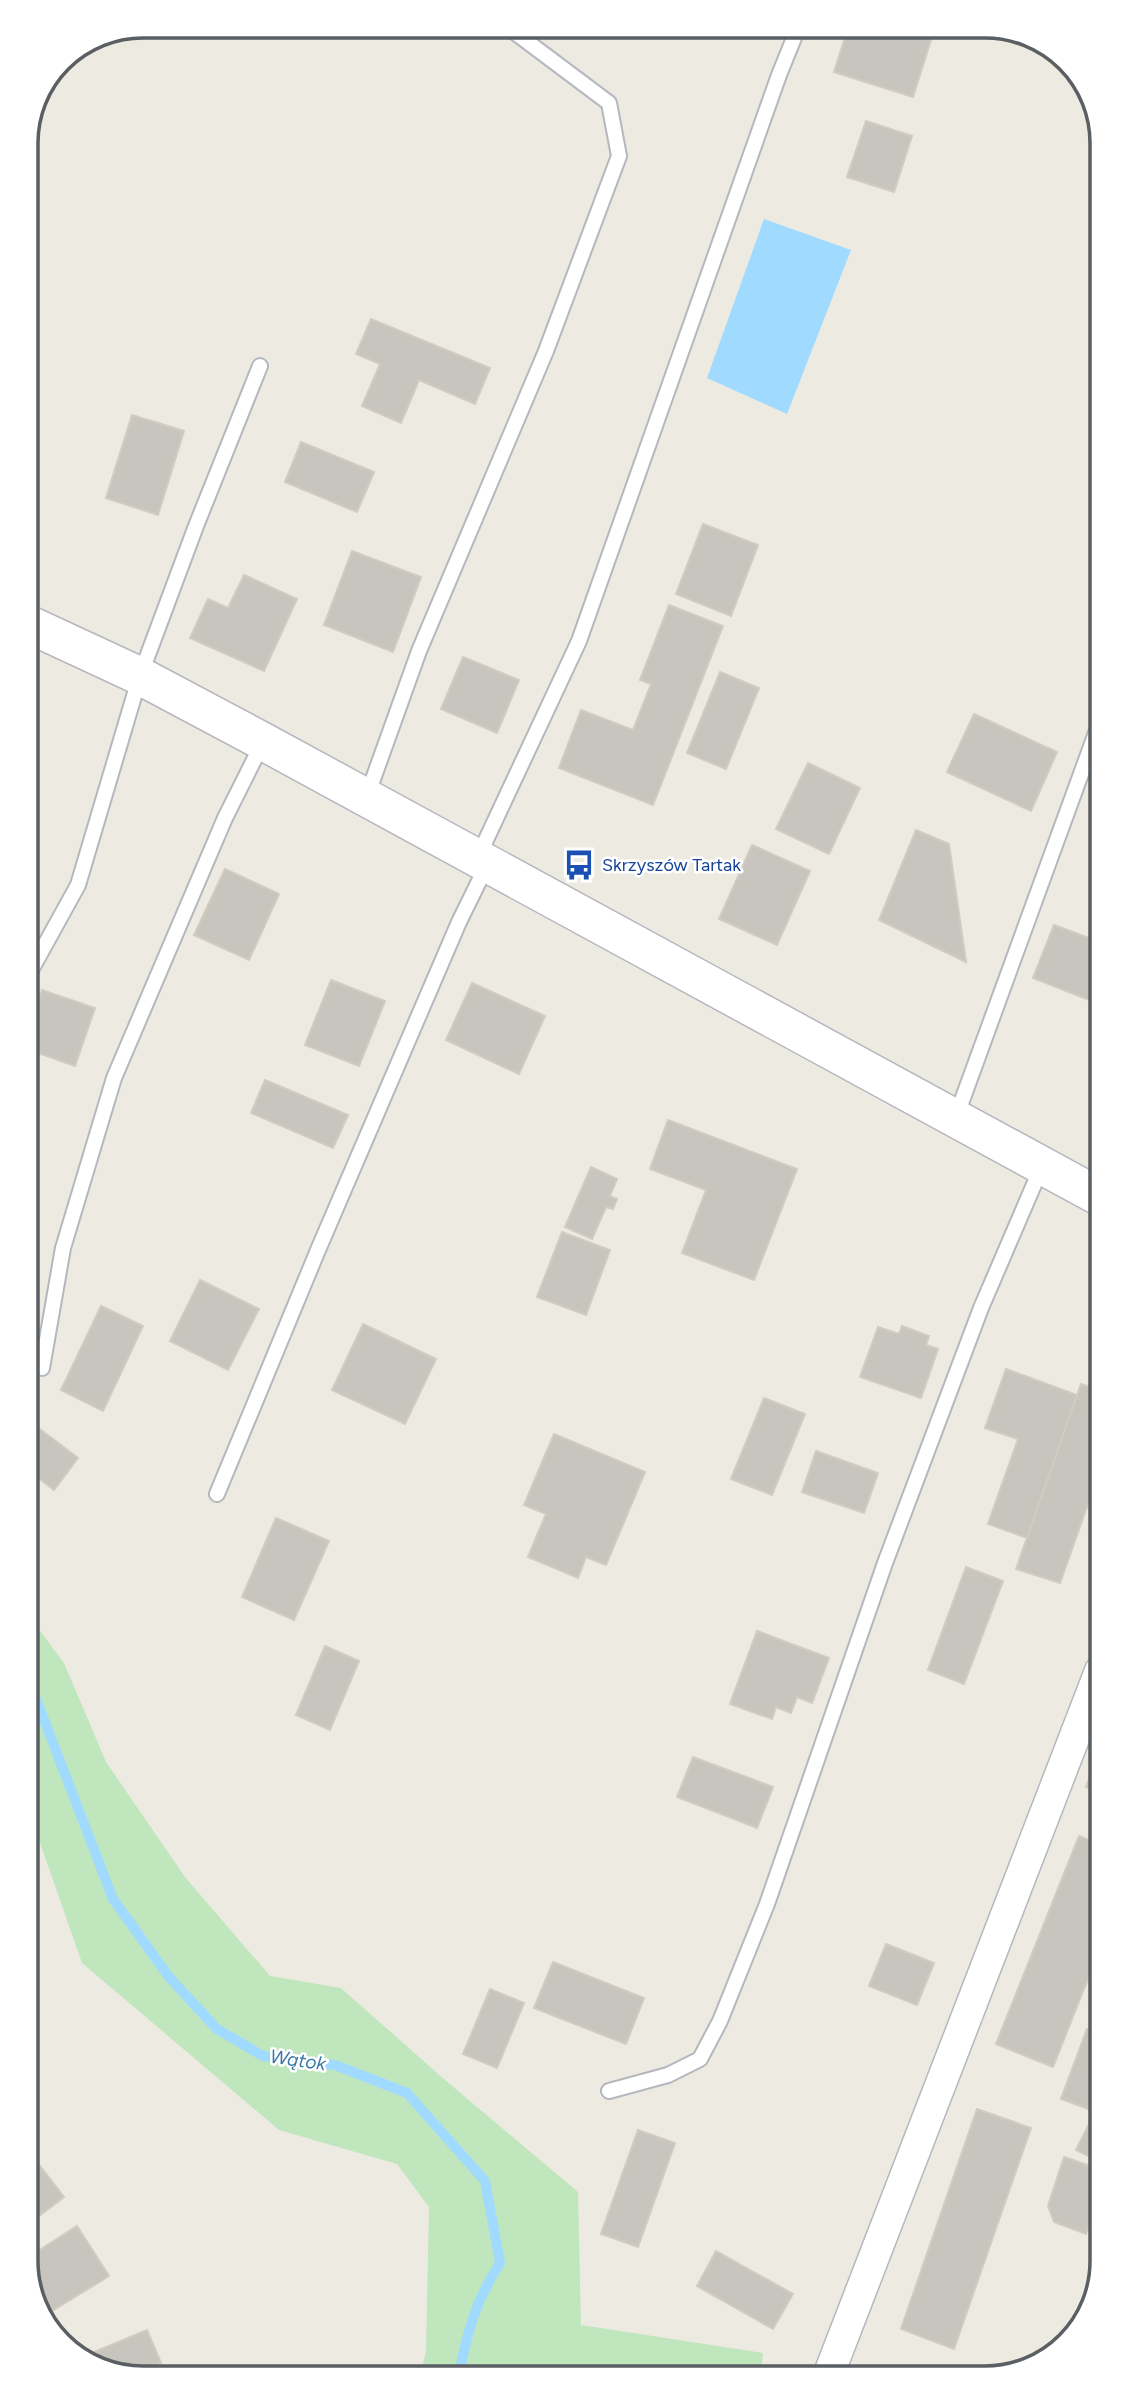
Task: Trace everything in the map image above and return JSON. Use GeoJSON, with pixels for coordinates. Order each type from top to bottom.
{"type":"FeatureCollection","features":[{"type":"Feature","properties":{"kind":"street"},"geometry":{"type":"LineString","coordinates":[[39,629],[140,676],[264,742],[1090,1192]]}},
{"type":"Feature","properties":{"kind":"street"},"geometry":{"type":"LineString","coordinates":[[832,2366],[1090,1697]]}},
{"type":"Feature","properties":{"kind":"lane"},"geometry":{"type":"LineString","coordinates":[[367,798],[419,651],[546,351],[619,156],[609,103],[524,38]]}},
{"type":"Feature","properties":{"kind":"lane"},"geometry":{"type":"LineString","coordinates":[[217,1494],[483,861],[579,641],[774,88],[795,39]]}},
{"type":"Feature","properties":{"kind":"lane"},"geometry":{"type":"LineString","coordinates":[[39,956],[78,885],[140,676],[260,366]]}},
{"type":"Feature","properties":{"kind":"lane"},"geometry":{"type":"LineString","coordinates":[[42,1368],[63,1248],[114,1078],[225,818],[264,742]]}},
{"type":"Feature","properties":{"kind":"lane"},"geometry":{"type":"LineString","coordinates":[[955,1118],[1090,749]]}},
{"type":"Feature","properties":{"kind":"lane"},"geometry":{"type":"LineString","coordinates":[[609,2091],[668,2075],[700,2059],[720,2021],[767,1904],[886,1563],[981,1308],[1042,1165]]}},
{"type":"Feature","properties":{"kind":"green space"},"geometry":{"type":"Polygon","coordinates":[[[38,1628],[64,1663],[106,1762],[185,1877],[270,1976],[341,1988],[578,2192],[581,2325],[763,2353],[762,2366],[422,2365],[426,2351],[429,2207],[397,2164],[279,2130],[82,1963],[38,1838],[38,1628]]]}},
{"type":"Feature","properties":{"kind":"water"},"geometry":{"type":"Polygon","coordinates":[[[764,219],[851,250],[787,414],[707,378],[764,219]]]}},
{"type":"Feature","properties":{"kind":"building"},"geometry":{"type":"Polygon","coordinates":[[[845,39],[931,39],[913,97],[834,72],[845,39]]]}},
{"type":"Feature","properties":{"kind":"building"},"geometry":{"type":"Polygon","coordinates":[[[866,121],[912,136],[894,192],[847,177],[866,121]]]}},
{"type":"Feature","properties":{"kind":"building"},"geometry":{"type":"Polygon","coordinates":[[[371,319],[490,368],[475,404],[419,380],[401,423],[362,406],[380,364],[356,354],[371,319]]]}},
{"type":"Feature","properties":{"kind":"building"},"geometry":{"type":"Polygon","coordinates":[[[132,415],[184,431],[158,515],[106,498],[132,415]]]}},
{"type":"Feature","properties":{"kind":"building"},"geometry":{"type":"Polygon","coordinates":[[[301,442],[374,472],[357,512],[285,482],[301,442]]]}},
{"type":"Feature","properties":{"kind":"building"},"geometry":{"type":"Polygon","coordinates":[[[703,524],[758,545],[731,616],[676,594],[703,524]]]}},
{"type":"Feature","properties":{"kind":"building"},"geometry":{"type":"Polygon","coordinates":[[[352,551],[421,577],[393,652],[324,625],[352,551]]]}},
{"type":"Feature","properties":{"kind":"building"},"geometry":{"type":"Polygon","coordinates":[[[244,575],[297,599],[264,671],[190,638],[208,599],[228,608],[244,575]]]}},
{"type":"Feature","properties":{"kind":"building"},"geometry":{"type":"Polygon","coordinates":[[[669,605],[723,626],[653,805],[559,768],[581,710],[633,730],[651,684],[640,680],[669,605]]]}},
{"type":"Feature","properties":{"kind":"building"},"geometry":{"type":"Polygon","coordinates":[[[463,657],[519,680],[497,733],[441,709],[463,657]]]}},
{"type":"Feature","properties":{"kind":"building"},"geometry":{"type":"Polygon","coordinates":[[[720,672],[759,688],[726,769],[687,753],[720,672]]]}},
{"type":"Feature","properties":{"kind":"building"},"geometry":{"type":"Polygon","coordinates":[[[974,714],[1057,752],[1031,811],[947,772],[974,714]]]}},
{"type":"Feature","properties":{"kind":"building"},"geometry":{"type":"Polygon","coordinates":[[[808,763],[860,788],[829,854],[776,829],[808,763]]]}},
{"type":"Feature","properties":{"kind":"building"},"geometry":{"type":"Polygon","coordinates":[[[916,830],[949,844],[966,962],[879,920],[916,830]]]}},
{"type":"Feature","properties":{"kind":"building"},"geometry":{"type":"Polygon","coordinates":[[[752,845],[810,871],[777,945],[719,919],[752,845]]]}},
{"type":"Feature","properties":{"kind":"building"},"geometry":{"type":"Polygon","coordinates":[[[225,869],[279,894],[249,960],[194,935],[225,869]]]}},
{"type":"Feature","properties":{"kind":"building"},"geometry":{"type":"Polygon","coordinates":[[[1054,925],[1090,938],[1089,1000],[1033,978],[1054,925]]]}},
{"type":"Feature","properties":{"kind":"building"},"geometry":{"type":"Polygon","coordinates":[[[331,980],[385,1001],[359,1066],[305,1045],[331,980]]]}},
{"type":"Feature","properties":{"kind":"building"},"geometry":{"type":"Polygon","coordinates":[[[472,983],[545,1016],[519,1074],[446,1040],[472,983]]]}},
{"type":"Feature","properties":{"kind":"building"},"geometry":{"type":"Polygon","coordinates":[[[42,990],[95,1008],[75,1066],[39,1053],[39,1000],[42,990]]]}},
{"type":"Feature","properties":{"kind":"building"},"geometry":{"type":"Polygon","coordinates":[[[265,1080],[348,1115],[333,1148],[251,1113],[265,1080]]]}},
{"type":"Feature","properties":{"kind":"building"},"geometry":{"type":"Polygon","coordinates":[[[668,1120],[797,1169],[754,1280],[682,1253],[706,1190],[650,1169],[668,1120]]]}},
{"type":"Feature","properties":{"kind":"building"},"geometry":{"type":"Polygon","coordinates":[[[591,1167],[617,1179],[610,1196],[617,1199],[613,1209],[606,1207],[592,1239],[565,1227],[591,1167]]]}},
{"type":"Feature","properties":{"kind":"building"},"geometry":{"type":"Polygon","coordinates":[[[562,1232],[610,1250],[586,1315],[537,1297],[562,1232]]]}},
{"type":"Feature","properties":{"kind":"building"},"geometry":{"type":"Polygon","coordinates":[[[200,1280],[259,1309],[228,1370],[170,1341],[200,1280]]]}},
{"type":"Feature","properties":{"kind":"building"},"geometry":{"type":"Polygon","coordinates":[[[101,1306],[143,1326],[103,1411],[61,1390],[101,1306]]]}},
{"type":"Feature","properties":{"kind":"building"},"geometry":{"type":"Polygon","coordinates":[[[363,1324],[436,1359],[405,1424],[332,1390],[363,1324]]]}},
{"type":"Feature","properties":{"kind":"building"},"geometry":{"type":"Polygon","coordinates":[[[902,1326],[929,1336],[926,1345],[938,1349],[921,1398],[860,1377],[878,1327],[899,1334],[902,1326]]]}},
{"type":"Feature","properties":{"kind":"building"},"geometry":{"type":"Polygon","coordinates":[[[1006,1369],[1077,1395],[1027,1538],[988,1524],[1018,1439],[985,1428],[1006,1369]]]}},
{"type":"Feature","properties":{"kind":"building"},"geometry":{"type":"Polygon","coordinates":[[[1081,1384],[1090,1387],[1090,1498],[1060,1583],[1016,1569],[1081,1384]]]}},
{"type":"Feature","properties":{"kind":"building"},"geometry":{"type":"Polygon","coordinates":[[[764,1398],[805,1414],[772,1495],[731,1479],[764,1398]]]}},
{"type":"Feature","properties":{"kind":"building"},"geometry":{"type":"Polygon","coordinates":[[[38,1428],[78,1458],[54,1490],[38,1478],[38,1428]]]}},
{"type":"Feature","properties":{"kind":"building"},"geometry":{"type":"Polygon","coordinates":[[[554,1434],[645,1472],[606,1565],[586,1557],[578,1578],[528,1557],[546,1514],[524,1505],[554,1434]]]}},
{"type":"Feature","properties":{"kind":"building"},"geometry":{"type":"Polygon","coordinates":[[[816,1451],[878,1473],[864,1513],[802,1492],[816,1451]]]}},
{"type":"Feature","properties":{"kind":"building"},"geometry":{"type":"Polygon","coordinates":[[[276,1518],[329,1541],[294,1620],[242,1597],[276,1518]]]}},
{"type":"Feature","properties":{"kind":"building"},"geometry":{"type":"Polygon","coordinates":[[[966,1567],[1003,1581],[964,1684],[928,1670],[966,1567]]]}},
{"type":"Feature","properties":{"kind":"building"},"geometry":{"type":"Polygon","coordinates":[[[757,1631],[829,1658],[812,1703],[797,1697],[791,1713],[776,1707],[772,1719],[730,1704],[757,1631]]]}},
{"type":"Feature","properties":{"kind":"building"},"geometry":{"type":"Polygon","coordinates":[[[325,1646],[359,1661],[330,1730],[296,1715],[325,1646]]]}},
{"type":"Feature","properties":{"kind":"building"},"geometry":{"type":"Polygon","coordinates":[[[693,1757],[773,1787],[757,1828],[677,1797],[693,1757]]]}},
{"type":"Feature","properties":{"kind":"building"},"geometry":{"type":"Polygon","coordinates":[[[1079,1836],[1090,1840],[1090,1974],[1053,2067],[996,2044],[1079,1836]]]}},
{"type":"Feature","properties":{"kind":"building"},"geometry":{"type":"Polygon","coordinates":[[[886,1944],[934,1963],[917,2005],[869,1986],[886,1944]]]}},
{"type":"Feature","properties":{"kind":"building"},"geometry":{"type":"Polygon","coordinates":[[[553,1962],[644,1998],[626,2044],[534,2008],[553,1962]]]}},
{"type":"Feature","properties":{"kind":"building"},"geometry":{"type":"Polygon","coordinates":[[[490,1989],[524,2003],[497,2068],[463,2054],[490,1989]]]}},
{"type":"Feature","properties":{"kind":"building"},"geometry":{"type":"Polygon","coordinates":[[[1087,2029],[1090,2030],[1090,2110],[1061,2099],[1087,2029]]]}},
{"type":"Feature","properties":{"kind":"building"},"geometry":{"type":"Polygon","coordinates":[[[977,2109],[1031,2128],[954,2349],[901,2329],[977,2109]]]}},
{"type":"Feature","properties":{"kind":"building"},"geometry":{"type":"Polygon","coordinates":[[[1090,2122],[1090,2157],[1076,2150],[1090,2122]]]}},
{"type":"Feature","properties":{"kind":"building"},"geometry":{"type":"Polygon","coordinates":[[[638,2130],[675,2143],[638,2247],[601,2234],[638,2130]]]}},
{"type":"Feature","properties":{"kind":"building"},"geometry":{"type":"Polygon","coordinates":[[[1064,2157],[1090,2166],[1090,2223],[1086,2234],[1054,2222],[1048,2206],[1064,2157]]]}},
{"type":"Feature","properties":{"kind":"building"},"geometry":{"type":"Polygon","coordinates":[[[38,2163],[64,2197],[38,2217],[38,2163]]]}},
{"type":"Feature","properties":{"kind":"building"},"geometry":{"type":"Polygon","coordinates":[[[77,2226],[109,2276],[52,2311],[41,2281],[38,2251],[77,2226]]]}},
{"type":"Feature","properties":{"kind":"building"},"geometry":{"type":"Polygon","coordinates":[[[716,2251],[793,2294],[773,2329],[697,2286],[716,2251]]]}},
{"type":"Feature","properties":{"kind":"building"},"geometry":{"type":"Polygon","coordinates":[[[147,2330],[161,2363],[123,2363],[93,2352],[147,2330]]]}},
{"type":"Feature","properties":{"kind":"waterway","name":"Wątok"},"geometry":{"type":"LineString","coordinates":[[38,1705],[113,1899],[169,1977],[217,2029],[263,2056],[335,2065],[407,2093],[485,2181],[500,2263],[484,2291],[474,2317],[461,2365]]}},
{"type":"Feature","properties":{"kind":"place","name":"Skrzyszów Tartak"},"geometry":{"type":"Point","coordinates":[579,865]}}]}
